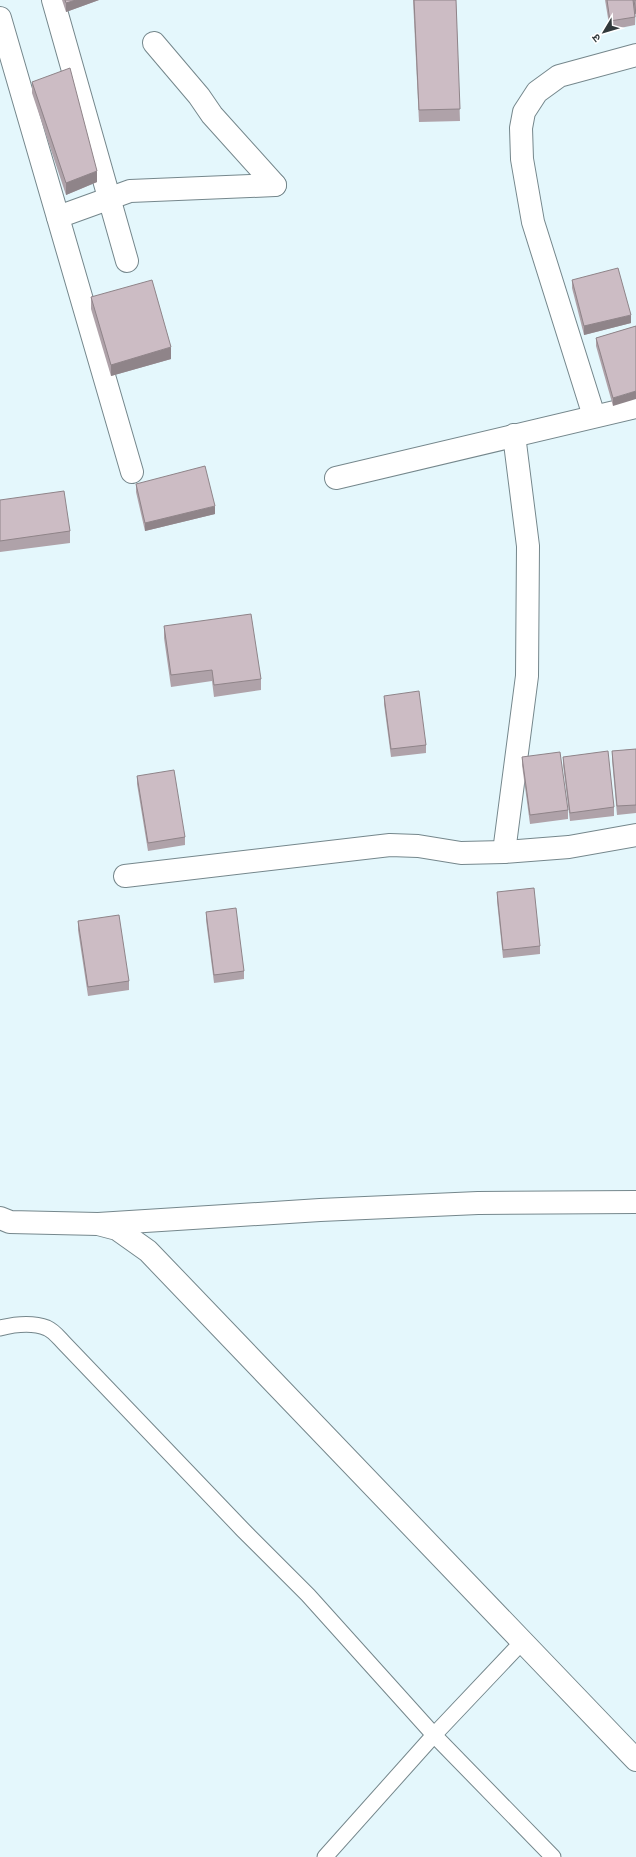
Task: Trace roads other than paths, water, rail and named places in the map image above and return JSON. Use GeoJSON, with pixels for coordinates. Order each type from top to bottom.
{"type":"FeatureCollection","features":[{"type":"Feature","properties":{"kind":"street"},"geometry":{"type":"LineString","coordinates":[[52,0],[127,261]]}},
{"type":"Feature","properties":{"kind":"street"},"geometry":{"type":"LineString","coordinates":[[0,18],[132,472]]}},
{"type":"Feature","properties":{"kind":"street"},"geometry":{"type":"LineString","coordinates":[[58,217],[130,191],[275,185],[212,115],[199,96],[154,43]]}},
{"type":"Feature","properties":{"kind":"street"},"geometry":{"type":"LineString","coordinates":[[594,416],[533,222],[522,159],[521,128],[524,112],[537,92],[560,76],[636,55]]}},
{"type":"Feature","properties":{"kind":"street"},"geometry":{"type":"LineString","coordinates":[[336,478],[636,407]]}},
{"type":"Feature","properties":{"kind":"street"},"geometry":{"type":"LineString","coordinates":[[504,852],[527,676],[528,647],[528,546],[514,435]]}},
{"type":"Feature","properties":{"kind":"street"},"geometry":{"type":"LineString","coordinates":[[126,876],[390,845],[418,846],[461,853],[504,852],[569,847],[636,835]]}},
{"type":"Feature","properties":{"kind":"street"},"geometry":{"type":"LineString","coordinates":[[0,1218],[10,1222],[98,1224],[320,1210],[478,1203],[636,1202]]}},
{"type":"Feature","properties":{"kind":"street"},"geometry":{"type":"LineString","coordinates":[[98,1224],[117,1229],[128,1235],[148,1250],[167,1268],[636,1760]]}},
{"type":"Feature","properties":{"kind":"lane"},"geometry":{"type":"LineString","coordinates":[[0,1328],[31,1324],[48,1328],[64,1343],[243,1530],[308,1595],[434,1735],[553,1857]]}},
{"type":"Feature","properties":{"kind":"lane"},"geometry":{"type":"LineString","coordinates":[[325,1857],[434,1735],[523,1641]]}}]}
